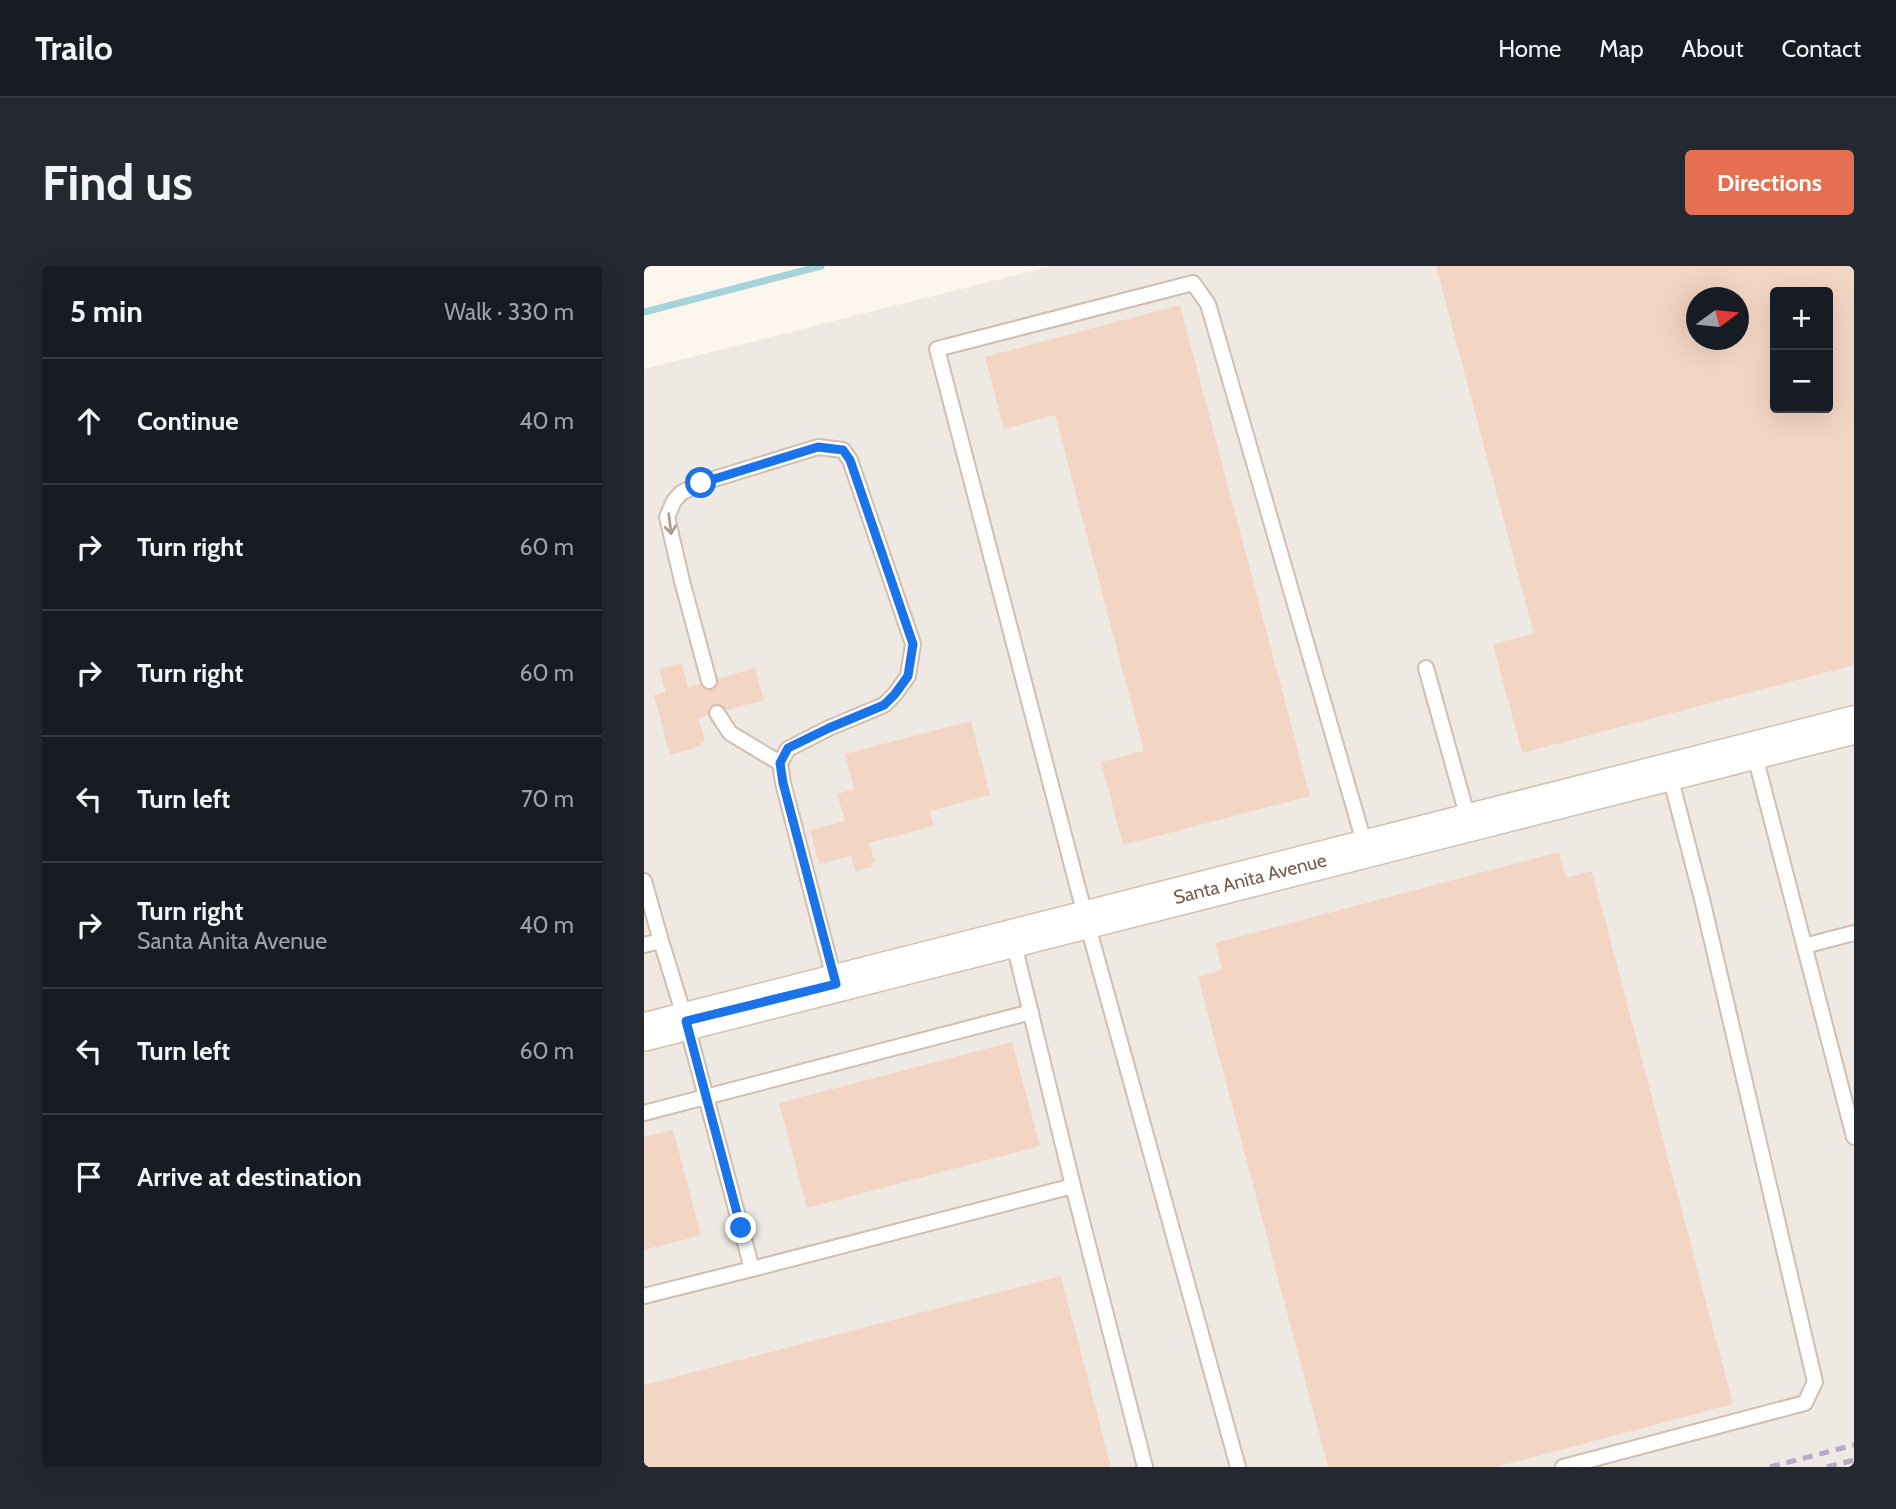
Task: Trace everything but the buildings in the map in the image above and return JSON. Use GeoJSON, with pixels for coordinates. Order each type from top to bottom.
{"type":"FeatureCollection","features":[{"type":"Feature","properties":{"kind":"street","name":"Santa Anita Avenue"},"geometry":{"type":"LineString","coordinates":[[644,1032],[1854,725]]}},
{"type":"Feature","properties":{"kind":"lane"},"geometry":{"type":"LineString","coordinates":[[1238,1467],[1086,919],[937,349],[1193,283],[1208,304],[1367,850]]}},
{"type":"Feature","properties":{"kind":"lane"},"geometry":{"type":"LineString","coordinates":[[709,681],[667,517],[674,501],[681,493],[701,483],[818,447],[843,450],[850,460],[913,644],[908,676],[884,705],[788,748],[780,763],[836,984]]}},
{"type":"Feature","properties":{"kind":"lane"},"geometry":{"type":"LineString","coordinates":[[1426,668],[1470,824]]}},
{"type":"Feature","properties":{"kind":"lane"},"geometry":{"type":"LineString","coordinates":[[717,713],[730,733],[780,763]]}},
{"type":"Feature","properties":{"kind":"lane"},"geometry":{"type":"LineString","coordinates":[[1754,750],[1854,1137]]}},
{"type":"Feature","properties":{"kind":"lane"},"geometry":{"type":"LineString","coordinates":[[1563,1467],[1805,1403],[1815,1382],[1703,903],[1669,772]]}},
{"type":"Feature","properties":{"kind":"lane"},"geometry":{"type":"LineString","coordinates":[[644,881],[686,1021],[752,1269]]}},
{"type":"Feature","properties":{"kind":"lane"},"geometry":{"type":"LineString","coordinates":[[1804,946],[1854,933]]}},
{"type":"Feature","properties":{"kind":"lane"},"geometry":{"type":"LineString","coordinates":[[1012,938],[1145,1467]]}},
{"type":"Feature","properties":{"kind":"lane"},"geometry":{"type":"LineString","coordinates":[[644,945],[661,941]]}},
{"type":"Feature","properties":{"kind":"lane"},"geometry":{"type":"LineString","coordinates":[[644,1113],[1031,1012]]}},
{"type":"Feature","properties":{"kind":"lane"},"geometry":{"type":"LineString","coordinates":[[644,1296],[1073,1186]]}},
{"type":"Feature","properties":{"kind":"shaded area"},"geometry":{"type":"Polygon","coordinates":[[[1052,266],[1854,266],[1854,1467],[644,1467],[644,369],[1052,266]]]}},
{"type":"Feature","properties":{"kind":"waterway"},"geometry":{"type":"LineString","coordinates":[[644,312],[821,266]]}},
{"type":"Feature","properties":{"kind":"railway"},"geometry":{"type":"LineString","coordinates":[[1770,1467],[1854,1445]]}},
{"type":"Feature","properties":{"kind":"railway"},"geometry":{"type":"LineString","coordinates":[[1827,1467],[1854,1460]]}},
{"type":"Feature","properties":{"kind":"route"},"geometry":{"type":"LineString","coordinates":[[701,483],[818,447],[843,450],[850,460],[913,644],[908,676],[884,705],[788,748],[780,763],[836,984],[686,1021],[741,1228]]}}]}
